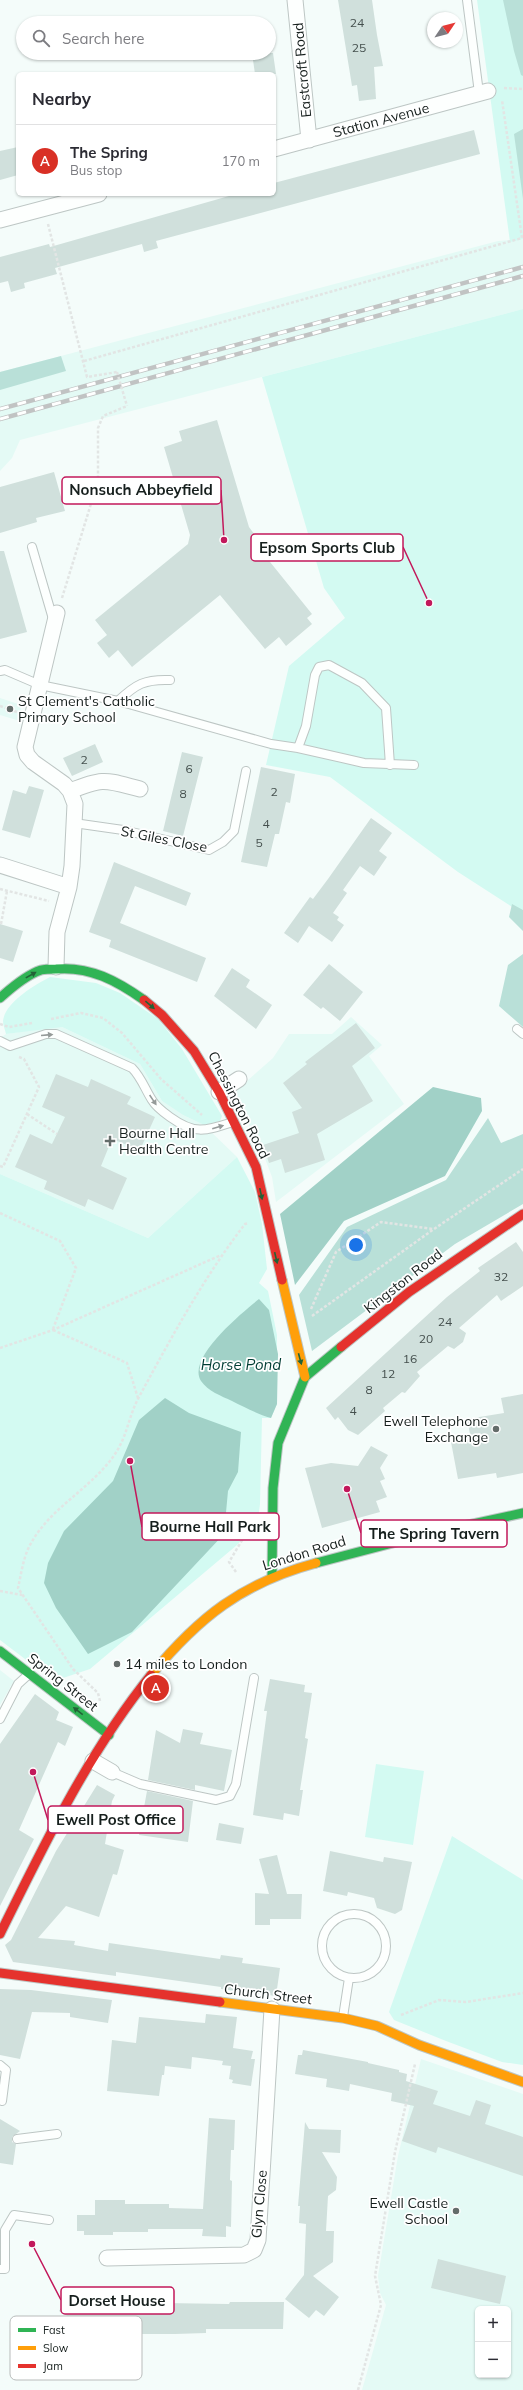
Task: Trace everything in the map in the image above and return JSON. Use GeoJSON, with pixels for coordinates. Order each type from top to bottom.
{"type":"FeatureCollection","features":[{"type":"Feature","properties":{"kind":"main road","name":"Chessington Road"},"geometry":{"type":"LineString","coordinates":[[0,998],[29,975],[41,970],[56,967],[98,973],[124,986],[145,1001],[162,1015],[194,1051],[219,1092],[256,1167],[267,1220],[305,1377]]}},
{"type":"Feature","properties":{"kind":"main road","name":"Kingston Road"},"geometry":{"type":"LineString","coordinates":[[305,1377],[409,1292],[472,1247],[523,1214]]}},
{"type":"Feature","properties":{"kind":"main road"},"geometry":{"type":"LineString","coordinates":[[272,1576],[273,1488],[278,1443],[305,1377]]}},
{"type":"Feature","properties":{"kind":"main road","name":"London Road"},"geometry":{"type":"LineString","coordinates":[[0,1934],[59,1815],[109,1735],[144,1683],[200,1620],[247,1588],[272,1576],[443,1529],[523,1513]]}},
{"type":"Feature","properties":{"kind":"main road","name":"Spring Street"},"geometry":{"type":"LineString","coordinates":[[0,1651],[109,1735]]}},
{"type":"Feature","properties":{"kind":"main road","name":"Church Street"},"geometry":{"type":"LineString","coordinates":[[0,1973],[343,2018],[377,2026],[419,2045],[523,2081]]}},
{"type":"Feature","properties":{"kind":"street","name":"Eastcroft Road"},"geometry":{"type":"LineString","coordinates":[[295,0],[309,140]]}},
{"type":"Feature","properties":{"kind":"street","name":"Station Avenue"},"geometry":{"type":"LineString","coordinates":[[276,148],[489,94]]}},
{"type":"Feature","properties":{"kind":"street"},"geometry":{"type":"LineString","coordinates":[[0,220],[91,196]]}},
{"type":"Feature","properties":{"kind":"street"},"geometry":{"type":"LineString","coordinates":[[56,620],[25,747],[27,755],[70,792],[75,804],[70,887],[58,932],[56,967]]}},
{"type":"Feature","properties":{"kind":"street"},"geometry":{"type":"LineString","coordinates":[[70,792],[96,781],[105,780],[140,789]]}},
{"type":"Feature","properties":{"kind":"street"},"geometry":{"type":"LineString","coordinates":[[0,865],[70,887]]}},
{"type":"Feature","properties":{"kind":"street"},"geometry":{"type":"LineString","coordinates":[[219,1092],[239,1079]]}},
{"type":"Feature","properties":{"kind":"street"},"geometry":{"type":"LineString","coordinates":[[93,1761],[112,1772]]}},
{"type":"Feature","properties":{"kind":"street","name":"Glyn Close"},"geometry":{"type":"LineString","coordinates":[[107,2258],[244,2255],[254,2250],[258,2240],[272,2009]]}},
{"type":"Feature","properties":{"kind":"lane"},"geometry":{"type":"LineString","coordinates":[[467,0],[489,94]]}},
{"type":"Feature","properties":{"kind":"lane"},"geometry":{"type":"LineString","coordinates":[[32,547],[56,620]]}},
{"type":"Feature","properties":{"kind":"lane"},"geometry":{"type":"LineString","coordinates":[[298,748],[306,726],[315,675],[320,668],[329,665],[362,683],[376,695],[386,708],[390,765]]}},
{"type":"Feature","properties":{"kind":"lane"},"geometry":{"type":"LineString","coordinates":[[0,671],[4,670],[40,685],[118,701],[271,744],[298,748],[364,763],[414,765]]}},
{"type":"Feature","properties":{"kind":"lane"},"geometry":{"type":"LineString","coordinates":[[118,701],[137,685],[146,681],[170,680]]}},
{"type":"Feature","properties":{"kind":"lane","name":"St Giles Close"},"geometry":{"type":"LineString","coordinates":[[74,824],[122,830],[209,850],[223,842],[234,831],[246,771]]}},
{"type":"Feature","properties":{"kind":"lane"},"geometry":{"type":"LineString","coordinates":[[0,1041],[10,1046],[46,1034],[56,1034],[132,1068],[138,1074],[152,1101],[162,1111],[192,1130],[203,1131],[234,1122]]}},
{"type":"Feature","properties":{"kind":"lane"},"geometry":{"type":"LineString","coordinates":[[0,1719],[18,1684],[30,1674]]}},
{"type":"Feature","properties":{"kind":"lane"},"geometry":{"type":"LineString","coordinates":[[112,1772],[140,1784],[201,1797],[216,1800],[230,1796],[236,1784],[254,1678]]}},
{"type":"Feature","properties":{"kind":"lane"},"geometry":{"type":"LineString","coordinates":[[347,1914],[360,1914],[372,1918],[381,1927],[386,1939],[386,1951],[382,1963],[373,1972],[361,1977],[349,1978],[337,1973],[328,1964],[322,1953],[322,1940],[327,1928],[336,1919],[347,1914]]}},
{"type":"Feature","properties":{"kind":"lane"},"geometry":{"type":"LineString","coordinates":[[343,2018],[349,1978]]}},
{"type":"Feature","properties":{"kind":"lane"},"geometry":{"type":"LineString","coordinates":[[0,2065],[6,2070],[2,2101]]}},
{"type":"Feature","properties":{"kind":"lane"},"geometry":{"type":"LineString","coordinates":[[17,2140],[57,2134]]}},
{"type":"Feature","properties":{"kind":"lane"},"geometry":{"type":"LineString","coordinates":[[0,2269],[5,2269],[5,2230],[14,2215],[49,2220]]}},
{"type":"Feature","properties":{"kind":"path"},"geometry":{"type":"LineString","coordinates":[[84,361],[522,238],[489,94]]}},
{"type":"Feature","properties":{"kind":"path"},"geometry":{"type":"LineString","coordinates":[[44,208],[87,377],[117,372],[127,406],[103,416],[98,428],[98,481],[56,620]]}},
{"type":"Feature","properties":{"kind":"path"},"geometry":{"type":"LineString","coordinates":[[0,889],[65,906]]}},
{"type":"Feature","properties":{"kind":"path"},"geometry":{"type":"LineString","coordinates":[[1,924],[7,891]]}},
{"type":"Feature","properties":{"kind":"path"},"geometry":{"type":"LineString","coordinates":[[0,1166],[3,1167],[38,1087],[24,1060],[14,1054]]}},
{"type":"Feature","properties":{"kind":"path"},"geometry":{"type":"LineString","coordinates":[[27,1114],[57,1134]]}},
{"type":"Feature","properties":{"kind":"path"},"geometry":{"type":"LineString","coordinates":[[296,1341],[305,1321],[434,1229],[523,1170]]}},
{"type":"Feature","properties":{"kind":"path"},"geometry":{"type":"LineString","coordinates":[[0,1213],[60,1241],[76,1268],[53,1330]]}},
{"type":"Feature","properties":{"kind":"path"},"geometry":{"type":"LineString","coordinates":[[102,1707],[98,1693],[73,1669],[18,1588],[28,1548],[54,1514],[85,1487],[112,1458],[126,1434],[138,1398],[222,1255],[245,1224],[267,1220]]}},
{"type":"Feature","properties":{"kind":"path"},"geometry":{"type":"LineString","coordinates":[[308,1314],[336,1252],[381,1222],[434,1229]]}},
{"type":"Feature","properties":{"kind":"path"},"geometry":{"type":"LineString","coordinates":[[0,1348],[53,1330],[222,1255]]}},
{"type":"Feature","properties":{"kind":"path"},"geometry":{"type":"LineString","coordinates":[[53,1330],[127,1363],[138,1398]]}},
{"type":"Feature","properties":{"kind":"path"},"geometry":{"type":"LineString","coordinates":[[247,1588],[229,1562],[250,1527],[251,1519]]}},
{"type":"Feature","properties":{"kind":"path"},"geometry":{"type":"LineString","coordinates":[[0,1591],[22,1595]]}},
{"type":"Feature","properties":{"kind":"path"},"geometry":{"type":"LineString","coordinates":[[397,2017],[439,2000],[466,2002],[523,1993]]}},
{"type":"Feature","properties":{"kind":"path"},"geometry":{"type":"LineString","coordinates":[[358,2390],[382,2305],[374,2276],[395,2152],[415,2061]]}},
{"type":"Feature","properties":{"kind":"shaded area"},"geometry":{"type":"Polygon","coordinates":[[[477,0],[523,0],[523,239],[510,242],[477,0]]]}},
{"type":"Feature","properties":{"kind":"shaded area"},"geometry":{"type":"Polygon","coordinates":[[[503,0],[523,0],[523,76],[521,75],[514,51],[503,0]]]}},
{"type":"Feature","properties":{"kind":"shaded area"},"geometry":{"type":"Polygon","coordinates":[[[523,129],[523,199],[514,134],[523,129]]]}},
{"type":"Feature","properties":{"kind":"shaded area"},"geometry":{"type":"Polygon","coordinates":[[[523,239],[523,309],[20,440],[12,458],[0,471],[0,372],[498,241],[523,239]]]}},
{"type":"Feature","properties":{"kind":"shaded area"},"geometry":{"type":"Polygon","coordinates":[[[523,309],[523,914],[458,872],[330,777],[266,765],[289,666],[345,618],[324,588],[262,377],[523,309]]]}},
{"type":"Feature","properties":{"kind":"shaded area"},"geometry":{"type":"Polygon","coordinates":[[[61,356],[66,371],[0,390],[0,372],[61,356]]]}},
{"type":"Feature","properties":{"kind":"shaded area","name":"St Clement's Catholic Primary School"},"geometry":{"type":"Polygon","coordinates":[[[0,698],[21,705],[20,721],[0,715],[0,698]]]}},
{"type":"Feature","properties":{"kind":"shaded area"},"geometry":{"type":"Polygon","coordinates":[[[512,904],[523,910],[523,931],[509,917],[512,904]]]}},
{"type":"Feature","properties":{"kind":"shaded area"},"geometry":{"type":"Polygon","coordinates":[[[523,954],[523,1027],[499,1006],[508,965],[523,954]]]}},
{"type":"Feature","properties":{"kind":"shaded area"},"geometry":{"type":"Polygon","coordinates":[[[50,977],[96,983],[120,993],[158,1019],[182,1049],[222,1116],[220,1121],[204,1125],[183,1115],[162,1101],[140,1064],[62,1027],[6,1034],[3,1021],[9,1007],[22,995],[50,977]]]}},
{"type":"Feature","properties":{"kind":"shaded area"},"geometry":{"type":"Polygon","coordinates":[[[351,1017],[382,1045],[369,1056],[404,1104],[276,1202],[272,1177],[261,1148],[235,1098],[238,1089],[273,1058],[289,1034],[332,1034],[351,1017]]]}},
{"type":"Feature","properties":{"kind":"shaded area","name":"Bourne Hall Health Centre"},"geometry":{"type":"Polygon","coordinates":[[[51,1027],[62,1027],[140,1064],[162,1101],[183,1115],[204,1125],[237,1157],[148,1238],[0,1174],[0,1038],[6,1034],[51,1027]]]}},
{"type":"Feature","properties":{"kind":"shaded area"},"geometry":{"type":"Polygon","coordinates":[[[488,1118],[501,1143],[523,1134],[523,1204],[455,1244],[312,1351],[299,1295],[347,1227],[446,1180],[488,1118]]]}},
{"type":"Feature","properties":{"kind":"shaded area"},"geometry":{"type":"Polygon","coordinates":[[[237,1157],[255,1192],[262,1224],[267,1269],[259,1283],[268,1291],[277,1335],[277,1404],[271,1418],[262,1418],[260,1504],[258,1519],[252,1529],[237,1545],[90,1669],[54,1681],[0,1640],[0,1174],[148,1238],[237,1157]]]}},
{"type":"Feature","properties":{"kind":"shaded area"},"geometry":{"type":"Polygon","coordinates":[[[0,1670],[14,1681],[0,1705],[0,1670]]]}},
{"type":"Feature","properties":{"kind":"shaded area"},"geometry":{"type":"Polygon","coordinates":[[[376,1764],[424,1771],[413,1845],[365,1837],[376,1764]]]}},
{"type":"Feature","properties":{"kind":"shaded area"},"geometry":{"type":"Polygon","coordinates":[[[452,1836],[523,1880],[523,2065],[502,2062],[446,2041],[394,2020],[389,2012],[452,1836]]]}},
{"type":"Feature","properties":{"kind":"shaded area","name":"Ewell Castle School"},"geometry":{"type":"Polygon","coordinates":[[[421,2059],[523,2094],[523,2390],[362,2390],[386,2305],[380,2293],[378,2276],[398,2156],[421,2059]]]}},
{"type":"Feature","properties":{"kind":"water"},"geometry":{"type":"Polygon","coordinates":[[[433,1087],[481,1098],[482,1111],[445,1176],[344,1221],[295,1285],[280,1214],[433,1087]]]}},
{"type":"Feature","properties":{"kind":"water","name":"Horse Pond"},"geometry":{"type":"Polygon","coordinates":[[[259,1299],[269,1310],[278,1354],[277,1404],[271,1418],[251,1410],[211,1390],[201,1381],[199,1371],[201,1360],[218,1336],[259,1299]]]}},
{"type":"Feature","properties":{"kind":"water"},"geometry":{"type":"Polygon","coordinates":[[[165,1398],[189,1413],[241,1432],[238,1472],[228,1491],[224,1534],[132,1632],[88,1654],[56,1608],[44,1583],[48,1563],[64,1531],[113,1481],[139,1420],[165,1398]]]}},
{"type":"Feature","properties":{"kind":"building"},"geometry":{"type":"Polygon","coordinates":[[[338,0],[372,0],[383,66],[374,67],[376,99],[359,101],[357,85],[352,86],[338,0]]]}},
{"type":"Feature","properties":{"kind":"building"},"geometry":{"type":"Polygon","coordinates":[[[253,60],[274,60],[276,72],[255,72],[253,60]]]}},
{"type":"Feature","properties":{"kind":"building"},"geometry":{"type":"Polygon","coordinates":[[[474,130],[480,154],[156,241],[158,248],[144,252],[142,244],[55,268],[57,274],[24,283],[25,288],[11,292],[8,281],[0,283],[0,257],[49,244],[50,247],[229,196],[276,196],[276,182],[474,130]]]}},
{"type":"Feature","properties":{"kind":"building"},"geometry":{"type":"Polygon","coordinates":[[[16,147],[16,176],[0,180],[0,151],[16,147]]]}},
{"type":"Feature","properties":{"kind":"building"},"geometry":{"type":"Polygon","coordinates":[[[217,420],[249,527],[263,546],[262,552],[312,614],[307,618],[312,624],[286,646],[279,637],[265,649],[220,595],[132,667],[118,650],[109,658],[97,643],[107,635],[95,620],[188,544],[190,535],[164,447],[182,441],[179,431],[217,420]]]}},
{"type":"Feature","properties":{"kind":"building"},"geometry":{"type":"Polygon","coordinates":[[[54,472],[65,511],[36,518],[37,522],[0,533],[0,487],[54,472]]]}},
{"type":"Feature","properties":{"kind":"building"},"geometry":{"type":"Polygon","coordinates":[[[0,551],[4,551],[27,632],[0,639],[0,551]]]}},
{"type":"Feature","properties":{"kind":"building"},"geometry":{"type":"Polygon","coordinates":[[[95,744],[103,762],[72,776],[63,758],[95,744]]]}},
{"type":"Feature","properties":{"kind":"building"},"geometry":{"type":"Polygon","coordinates":[[[182,752],[203,757],[183,836],[163,831],[182,752]]]}},
{"type":"Feature","properties":{"kind":"building"},"geometry":{"type":"Polygon","coordinates":[[[261,767],[295,774],[290,803],[286,802],[279,834],[275,834],[267,867],[241,862],[261,767]]]}},
{"type":"Feature","properties":{"kind":"building"},"geometry":{"type":"Polygon","coordinates":[[[29,786],[44,790],[30,838],[2,830],[13,790],[26,794],[29,786]]]}},
{"type":"Feature","properties":{"kind":"building"},"geometry":{"type":"Polygon","coordinates":[[[371,818],[392,833],[379,851],[387,857],[374,876],[360,866],[343,890],[347,893],[333,913],[339,917],[337,920],[344,925],[332,942],[309,926],[298,943],[284,933],[310,897],[313,899],[371,818]]]}},
{"type":"Feature","properties":{"kind":"building"},"geometry":{"type":"Polygon","coordinates":[[[114,862],[191,893],[186,906],[135,886],[120,923],[206,958],[197,982],[109,947],[111,940],[89,932],[114,862]]]}},
{"type":"Feature","properties":{"kind":"building"},"geometry":{"type":"Polygon","coordinates":[[[0,924],[23,931],[13,962],[0,958],[0,924]]]}},
{"type":"Feature","properties":{"kind":"building"},"geometry":{"type":"Polygon","coordinates":[[[329,964],[363,992],[340,1021],[323,1007],[321,1009],[303,995],[329,964]]]}},
{"type":"Feature","properties":{"kind":"building"},"geometry":{"type":"Polygon","coordinates":[[[232,968],[250,980],[246,987],[272,1005],[256,1029],[214,996],[232,968]]]}},
{"type":"Feature","properties":{"kind":"building"},"geometry":{"type":"Polygon","coordinates":[[[356,1023],[375,1048],[352,1066],[373,1101],[317,1134],[325,1160],[285,1173],[281,1159],[269,1163],[263,1145],[299,1133],[292,1112],[302,1108],[283,1083],[307,1064],[305,1062],[356,1023]]]}},
{"type":"Feature","properties":{"kind":"building","name":"Bourne Hall Health Centre"},"geometry":{"type":"Polygon","coordinates":[[[56,1074],[88,1087],[91,1079],[131,1097],[127,1104],[155,1117],[140,1150],[112,1139],[101,1166],[127,1178],[113,1210],[88,1199],[85,1207],[44,1189],[47,1181],[15,1167],[30,1134],[52,1144],[65,1117],[42,1107],[56,1074]]]}},
{"type":"Feature","properties":{"kind":"building"},"geometry":{"type":"Polygon","coordinates":[[[516,1242],[523,1252],[523,1286],[501,1301],[497,1295],[459,1328],[466,1333],[463,1342],[454,1349],[448,1346],[417,1372],[420,1376],[405,1393],[402,1392],[383,1408],[385,1411],[358,1435],[348,1430],[338,1417],[335,1420],[326,1408],[447,1297],[480,1271],[478,1268],[516,1242]]]}},
{"type":"Feature","properties":{"kind":"building","name":"Ewell Telephone Exchange"},"geometry":{"type":"Polygon","coordinates":[[[523,1394],[523,1473],[497,1478],[496,1473],[458,1479],[451,1442],[471,1439],[467,1419],[504,1413],[501,1398],[523,1394]]]}},
{"type":"Feature","properties":{"kind":"building"},"geometry":{"type":"Polygon","coordinates":[[[371,1446],[388,1455],[380,1468],[385,1479],[380,1481],[387,1497],[376,1501],[380,1512],[322,1528],[305,1468],[331,1463],[358,1466],[371,1446]]]}},
{"type":"Feature","properties":{"kind":"building"},"geometry":{"type":"Polygon","coordinates":[[[270,1679],[305,1685],[304,1692],[312,1693],[305,1738],[308,1739],[300,1790],[303,1790],[299,1816],[284,1813],[283,1820],[253,1815],[267,1711],[264,1711],[270,1679]]]}},
{"type":"Feature","properties":{"kind":"building"},"geometry":{"type":"Polygon","coordinates":[[[35,1694],[59,1712],[56,1720],[73,1727],[65,1746],[58,1742],[19,1830],[34,1839],[0,1906],[0,1744],[35,1694]]]}},
{"type":"Feature","properties":{"kind":"building"},"geometry":{"type":"Polygon","coordinates":[[[183,1729],[203,1733],[200,1744],[232,1750],[224,1791],[195,1785],[195,1790],[148,1780],[156,1730],[180,1743],[183,1729]]]}},
{"type":"Feature","properties":{"kind":"building"},"geometry":{"type":"Polygon","coordinates":[[[97,1785],[115,1795],[112,1801],[105,1844],[124,1850],[117,1875],[113,1874],[99,1917],[66,1906],[38,1938],[75,1941],[74,1945],[108,1951],[109,1943],[220,1959],[221,1955],[243,1958],[242,1963],[280,1968],[276,1996],[221,1989],[221,1987],[116,1972],[116,1976],[13,1962],[5,1945],[11,1940],[56,1851],[97,1785]]]}},
{"type":"Feature","properties":{"kind":"building"},"geometry":{"type":"Polygon","coordinates":[[[147,1791],[193,1801],[188,1842],[139,1835],[147,1791]]]}},
{"type":"Feature","properties":{"kind":"building"},"geometry":{"type":"Polygon","coordinates":[[[219,1823],[244,1828],[241,1844],[216,1840],[219,1823]]]}},
{"type":"Feature","properties":{"kind":"building"},"geometry":{"type":"Polygon","coordinates":[[[330,1851],[383,1862],[384,1857],[412,1862],[402,1910],[395,1914],[377,1908],[374,1898],[348,1892],[347,1896],[323,1891],[330,1851]]]}},
{"type":"Feature","properties":{"kind":"building"},"geometry":{"type":"Polygon","coordinates":[[[277,1855],[287,1894],[302,1894],[301,1919],[270,1919],[270,1925],[255,1925],[255,1893],[269,1894],[259,1859],[277,1855]]]}},
{"type":"Feature","properties":{"kind":"building"},"geometry":{"type":"Polygon","coordinates":[[[0,1989],[31,1990],[112,2000],[108,2023],[70,2017],[70,2013],[32,2012],[20,2059],[0,2055],[0,1989]]]}},
{"type":"Feature","properties":{"kind":"building"},"geometry":{"type":"Polygon","coordinates":[[[206,2014],[237,2017],[233,2048],[253,2051],[251,2059],[255,2059],[251,2086],[232,2083],[233,2080],[229,2079],[231,2066],[222,2065],[223,2061],[192,2057],[191,2069],[165,2066],[159,2096],[107,2091],[112,2040],[136,2043],[139,2017],[205,2023],[206,2014]]]}},
{"type":"Feature","properties":{"kind":"building"},"geometry":{"type":"Polygon","coordinates":[[[303,2050],[368,2062],[399,2070],[399,2072],[407,2074],[406,2081],[438,2091],[433,2104],[470,2116],[476,2100],[491,2105],[485,2124],[523,2137],[523,2176],[438,2147],[436,2153],[402,2141],[414,2106],[391,2101],[392,2093],[350,2084],[349,2091],[326,2087],[327,2079],[295,2074],[298,2055],[302,2055],[303,2050]]]}},
{"type":"Feature","properties":{"kind":"building"},"geometry":{"type":"Polygon","coordinates":[[[209,2118],[235,2120],[234,2150],[231,2150],[231,2227],[226,2226],[226,2237],[202,2236],[203,2229],[148,2229],[148,2232],[113,2232],[113,2235],[84,2235],[84,2231],[77,2231],[77,2215],[95,2215],[95,2200],[125,2200],[125,2204],[169,2204],[169,2208],[203,2209],[209,2118]]]}},
{"type":"Feature","properties":{"kind":"building"},"geometry":{"type":"Polygon","coordinates":[[[0,2119],[20,2131],[12,2137],[12,2142],[16,2144],[13,2165],[0,2163],[0,2119]]]}},
{"type":"Feature","properties":{"kind":"building"},"geometry":{"type":"Polygon","coordinates":[[[305,2122],[309,2129],[341,2130],[340,2153],[322,2152],[337,2177],[336,2190],[328,2196],[326,2231],[334,2231],[333,2262],[313,2276],[339,2297],[324,2316],[316,2310],[309,2318],[285,2299],[304,2275],[306,2224],[299,2223],[300,2206],[298,2206],[305,2122]]]}},
{"type":"Feature","properties":{"kind":"building"},"geometry":{"type":"Polygon","coordinates":[[[438,2259],[506,2276],[500,2304],[431,2288],[438,2259]]]}},
{"type":"Feature","properties":{"kind":"building"},"geometry":{"type":"Polygon","coordinates":[[[71,2292],[102,2313],[145,2313],[145,2306],[164,2306],[164,2303],[229,2304],[230,2302],[284,2302],[283,2329],[206,2329],[206,2333],[142,2334],[142,2316],[67,2316],[59,2311],[71,2292]]]}},
{"type":"Feature","properties":{"kind":"railway"},"geometry":{"type":"LineString","coordinates":[[0,409],[523,267]]}},
{"type":"Feature","properties":{"kind":"railway"},"geometry":{"type":"LineString","coordinates":[[0,419],[523,276]]}},
{"type":"Feature","properties":{"kind":"traffic: fast"},"geometry":{"type":"LineString","coordinates":[[0,998],[19,982],[35,972],[44,969],[68,969],[92,972],[103,976],[144,1000]]}},
{"type":"Feature","properties":{"kind":"traffic: fast"},"geometry":{"type":"LineString","coordinates":[[272,1576],[273,1488],[278,1443],[305,1377],[341,1347]]}},
{"type":"Feature","properties":{"kind":"traffic: fast"},"geometry":{"type":"LineString","coordinates":[[316,1563],[431,1533],[523,1513]]}},
{"type":"Feature","properties":{"kind":"traffic: fast"},"geometry":{"type":"LineString","coordinates":[[0,1651],[109,1735]]}},
{"type":"Feature","properties":{"kind":"traffic: slow"},"geometry":{"type":"LineString","coordinates":[[282,1280],[305,1377]]}},
{"type":"Feature","properties":{"kind":"traffic: slow"},"geometry":{"type":"LineString","coordinates":[[151,1675],[187,1636],[205,1619],[224,1605],[244,1592],[266,1581],[290,1571],[316,1563]]}},
{"type":"Feature","properties":{"kind":"traffic: slow"},"geometry":{"type":"LineString","coordinates":[[220,2002],[343,2018],[377,2026],[419,2045],[523,2082]]}},
{"type":"Feature","properties":{"kind":"traffic: jam"},"geometry":{"type":"LineString","coordinates":[[144,1000],[162,1015],[194,1051],[219,1092],[256,1167],[282,1280]]}},
{"type":"Feature","properties":{"kind":"traffic: jam"},"geometry":{"type":"LineString","coordinates":[[341,1347],[409,1292],[523,1214]]}},
{"type":"Feature","properties":{"kind":"traffic: jam"},"geometry":{"type":"LineString","coordinates":[[0,1934],[68,1800],[107,1736],[151,1675]]}},
{"type":"Feature","properties":{"kind":"traffic: jam"},"geometry":{"type":"LineString","coordinates":[[0,1973],[220,2002]]}},
{"type":"Feature","properties":{"kind":"place","name":"Nonsuch Abbeyfield"},"geometry":{"type":"Point","coordinates":[224,540]}},
{"type":"Feature","properties":{"kind":"place","name":"Epsom Sports Club"},"geometry":{"type":"Point","coordinates":[429,603]}},
{"type":"Feature","properties":{"kind":"place","name":"St Clement's Catholic Primary School"},"geometry":{"type":"Point","coordinates":[10,709]}},
{"type":"Feature","properties":{"kind":"place","name":"Bourne Hall Health Centre"},"geometry":{"type":"Point","coordinates":[110,1141]}},
{"type":"Feature","properties":{"kind":"place","name":"Ewell Telephone Exchange"},"geometry":{"type":"Point","coordinates":[496,1429]}},
{"type":"Feature","properties":{"kind":"place","name":"Bourne Hall Park"},"geometry":{"type":"Point","coordinates":[130,1461]}},
{"type":"Feature","properties":{"kind":"place","name":"The Spring Tavern"},"geometry":{"type":"Point","coordinates":[347,1489]}},
{"type":"Feature","properties":{"kind":"place","name":"14 miles to London"},"geometry":{"type":"Point","coordinates":[117,1664]}},
{"type":"Feature","properties":{"kind":"place","name":"The Spring"},"geometry":{"type":"Point","coordinates":[156,1688]}},
{"type":"Feature","properties":{"kind":"place","name":"Ewell Post Office"},"geometry":{"type":"Point","coordinates":[33,1772]}},
{"type":"Feature","properties":{"kind":"place","name":"Ewell Castle School"},"geometry":{"type":"Point","coordinates":[456,2211]}},
{"type":"Feature","properties":{"kind":"place","name":"Dorset House"},"geometry":{"type":"Point","coordinates":[32,2244]}}]}
